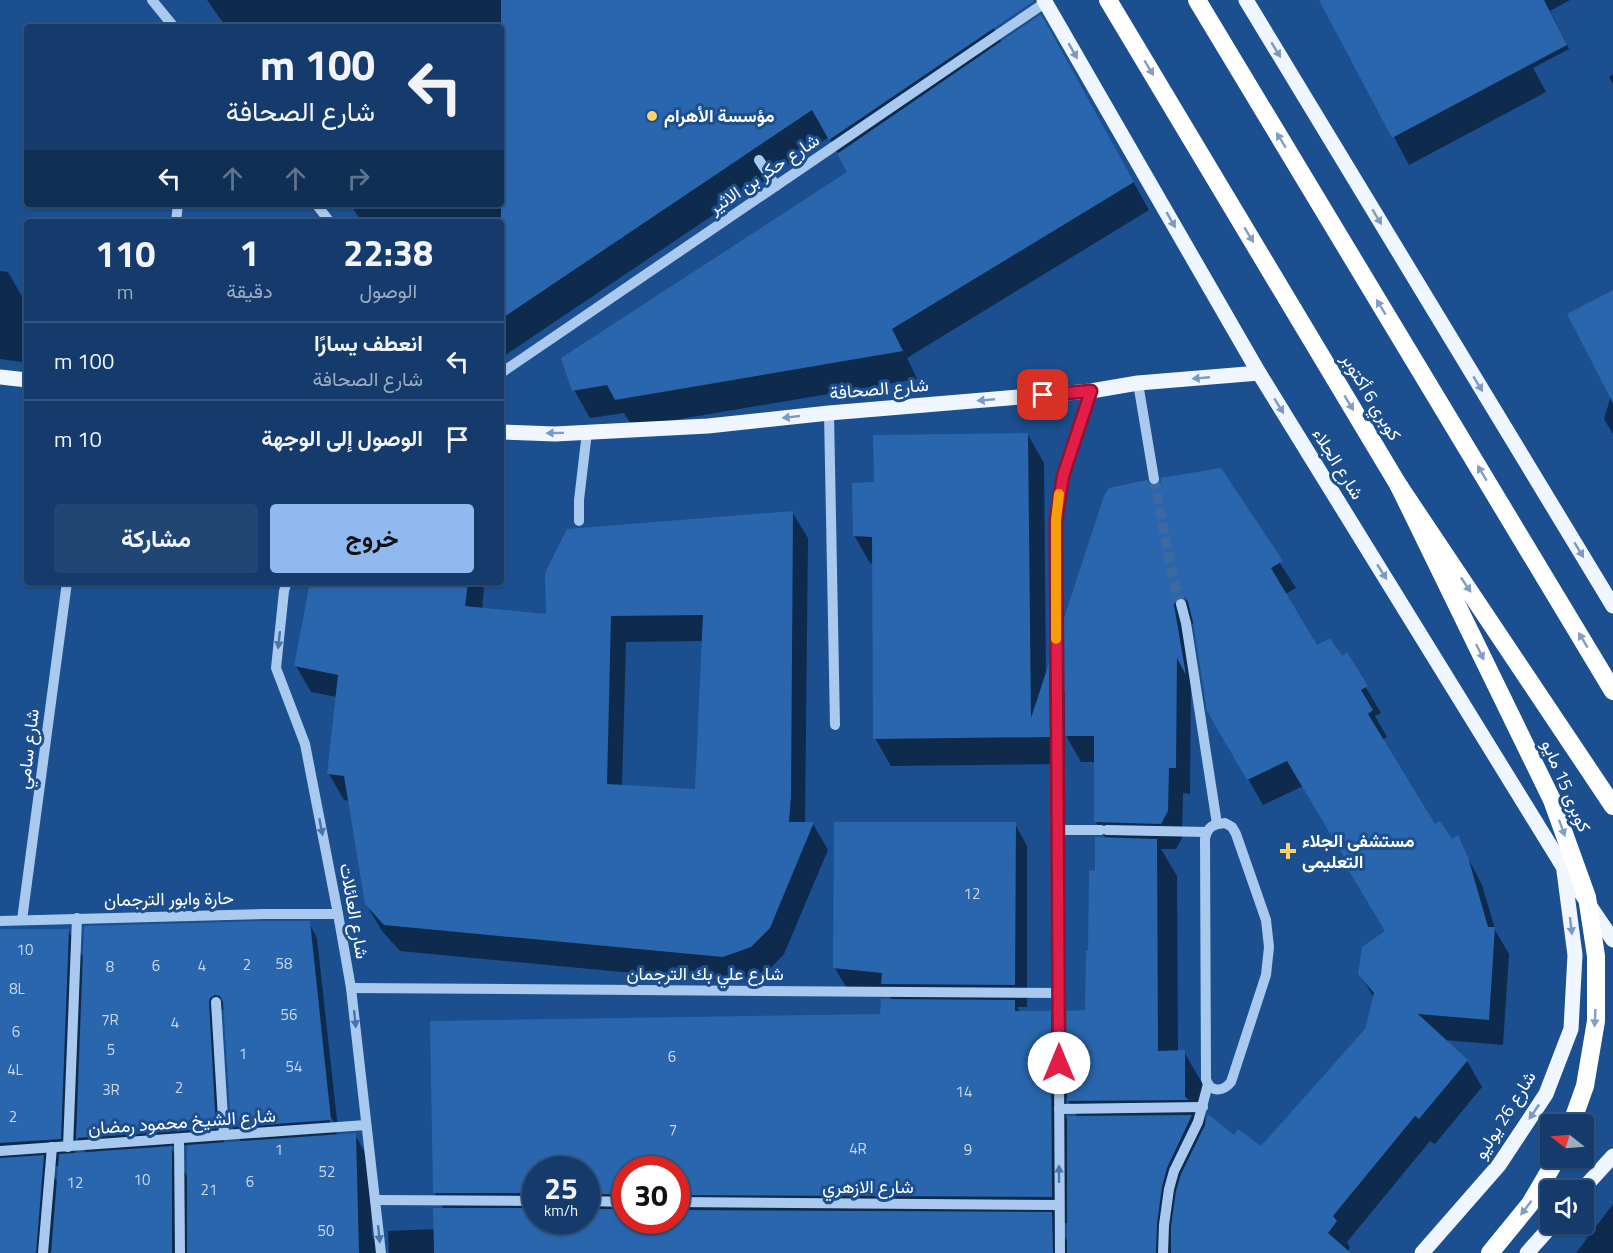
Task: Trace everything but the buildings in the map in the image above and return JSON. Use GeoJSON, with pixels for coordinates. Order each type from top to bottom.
{"type":"FeatureCollection","features":[{"type":"Feature","properties":{"kind":"highway","name":"كوبري 6 أكتوبر"},"geometry":{"type":"LineString","coordinates":[[1108,0],[1399,486],[1613,806]]}},
{"type":"Feature","properties":{"kind":"highway"},"geometry":{"type":"LineString","coordinates":[[1197,0],[1613,691]]}},
{"type":"Feature","properties":{"kind":"highway","name":"كوبرى 15 مايو"},"geometry":{"type":"LineString","coordinates":[[1399,486],[1552,800],[1587,897],[1596,956],[1596,1021],[1585,1086],[1575,1114]]}},
{"type":"Feature","properties":{"kind":"highway"},"geometry":{"type":"LineString","coordinates":[[1490,1253],[1530,1204],[1551,1168]]}},
{"type":"Feature","properties":{"kind":"main road"},"geometry":{"type":"LineString","coordinates":[[1245,0],[1613,606]]}},
{"type":"Feature","properties":{"kind":"main road","name":"شارع الجلاء"},"geometry":{"type":"LineString","coordinates":[[1045,1],[1259,374],[1564,868],[1613,940]]}},
{"type":"Feature","properties":{"kind":"main road","name":"شارع الصحافة"},"geometry":{"type":"LineString","coordinates":[[504,432],[555,434],[708,426],[829,413],[1091,391],[1138,383],[1259,374]]}},
{"type":"Feature","properties":{"kind":"main road"},"geometry":{"type":"LineString","coordinates":[[0,377],[24,380]]}},
{"type":"Feature","properties":{"kind":"main road","name":"شارع 26 يوليو"},"geometry":{"type":"LineString","coordinates":[[1422,1253],[1499,1165],[1546,1094],[1571,1029],[1575,955],[1564,868]]}},
{"type":"Feature","properties":{"kind":"main road"},"geometry":{"type":"LineString","coordinates":[[1591,1180],[1613,1156]]}},
{"type":"Feature","properties":{"kind":"main road"},"geometry":{"type":"LineString","coordinates":[[1527,1253],[1544,1234]]}},
{"type":"Feature","properties":{"kind":"street"},"geometry":{"type":"LineString","coordinates":[[152,0],[172,24]]}},
{"type":"Feature","properties":{"kind":"street","name":"شارع حكر بن الاثير"},"geometry":{"type":"LineString","coordinates":[[504,372],[1045,1]]}},
{"type":"Feature","properties":{"kind":"street"},"geometry":{"type":"LineString","coordinates":[[759,160],[776,186]]}},
{"type":"Feature","properties":{"kind":"street"},"geometry":{"type":"LineString","coordinates":[[318,207],[328,219]]}},
{"type":"Feature","properties":{"kind":"street"},"geometry":{"type":"LineString","coordinates":[[1138,383],[1154,479]]}},
{"type":"Feature","properties":{"kind":"street"},"geometry":{"type":"LineString","coordinates":[[1060,1253],[1056,520],[1063,476],[1091,391]]}},
{"type":"Feature","properties":{"kind":"street"},"geometry":{"type":"LineString","coordinates":[[829,413],[835,725]]}},
{"type":"Feature","properties":{"kind":"street"},"geometry":{"type":"LineString","coordinates":[[579,521],[586,432]]}},
{"type":"Feature","properties":{"kind":"street","name":"شارع سامي"},"geometry":{"type":"LineString","coordinates":[[22,920],[67,585]]}},
{"type":"Feature","properties":{"kind":"street","name":"شارع العائلات"},"geometry":{"type":"LineString","coordinates":[[286,585],[276,668],[305,744],[338,915],[351,988],[381,1253]]}},
{"type":"Feature","properties":{"kind":"street"},"geometry":{"type":"LineString","coordinates":[[1181,604],[1217,824]]}},
{"type":"Feature","properties":{"kind":"street"},"geometry":{"type":"LineString","coordinates":[[1163,1253],[1169,1189],[1174,1171],[1192,1138],[1208,1084],[1206,832],[1211,826],[1225,823],[1236,834],[1266,920],[1269,947],[1266,975],[1231,1082],[1221,1090],[1213,1089],[1208,1084]]}},
{"type":"Feature","properties":{"kind":"street"},"geometry":{"type":"LineString","coordinates":[[1058,830],[1206,832]]}},
{"type":"Feature","properties":{"kind":"street","name":"حارة وابور الترجمان"},"geometry":{"type":"LineString","coordinates":[[0,921],[263,914],[338,915]]}},
{"type":"Feature","properties":{"kind":"street"},"geometry":{"type":"LineString","coordinates":[[68,1147],[77,918]]}},
{"type":"Feature","properties":{"kind":"street","name":"شارع علي بك الترجمان"},"geometry":{"type":"LineString","coordinates":[[351,988],[1059,993]]}},
{"type":"Feature","properties":{"kind":"street"},"geometry":{"type":"LineString","coordinates":[[216,1002],[224,1135]]}},
{"type":"Feature","properties":{"kind":"street"},"geometry":{"type":"LineString","coordinates":[[1059,1109],[1203,1107]]}},
{"type":"Feature","properties":{"kind":"street","name":"شارع الشيخ محمود رمضان"},"geometry":{"type":"LineString","coordinates":[[0,1151],[366,1125]]}},
{"type":"Feature","properties":{"kind":"street"},"geometry":{"type":"LineString","coordinates":[[179,1139],[180,1253]]}},
{"type":"Feature","properties":{"kind":"street"},"geometry":{"type":"LineString","coordinates":[[43,1253],[52,1147]]}},
{"type":"Feature","properties":{"kind":"street"},"geometry":{"type":"LineString","coordinates":[[375,1200],[522,1201]]}},
{"type":"Feature","properties":{"kind":"street","name":"شارع الازهري"},"geometry":{"type":"LineString","coordinates":[[690,1202],[1059,1205]]}},
{"type":"Feature","properties":{"kind":"tunnel"},"geometry":{"type":"LineString","coordinates":[[1154,479],[1173,578],[1181,604]]}},
{"type":"Feature","properties":{"kind":"slow traffic"},"geometry":{"type":"LineString","coordinates":[[1056,639],[1056,520],[1059,494]]}},
{"type":"Feature","properties":{"kind":"place","name":"مؤسسة الأهرام"},"geometry":{"type":"Point","coordinates":[652,116]}},
{"type":"Feature","properties":{"kind":"place","name":"مستشفى الجلاء التعليمى"},"geometry":{"type":"Point","coordinates":[1288,851]}},
{"type":"Feature","properties":{"kind":"route"},"geometry":{"type":"LineString","coordinates":[[1043,395],[1091,391],[1063,476],[1056,520],[1059,1063]]}}]}
